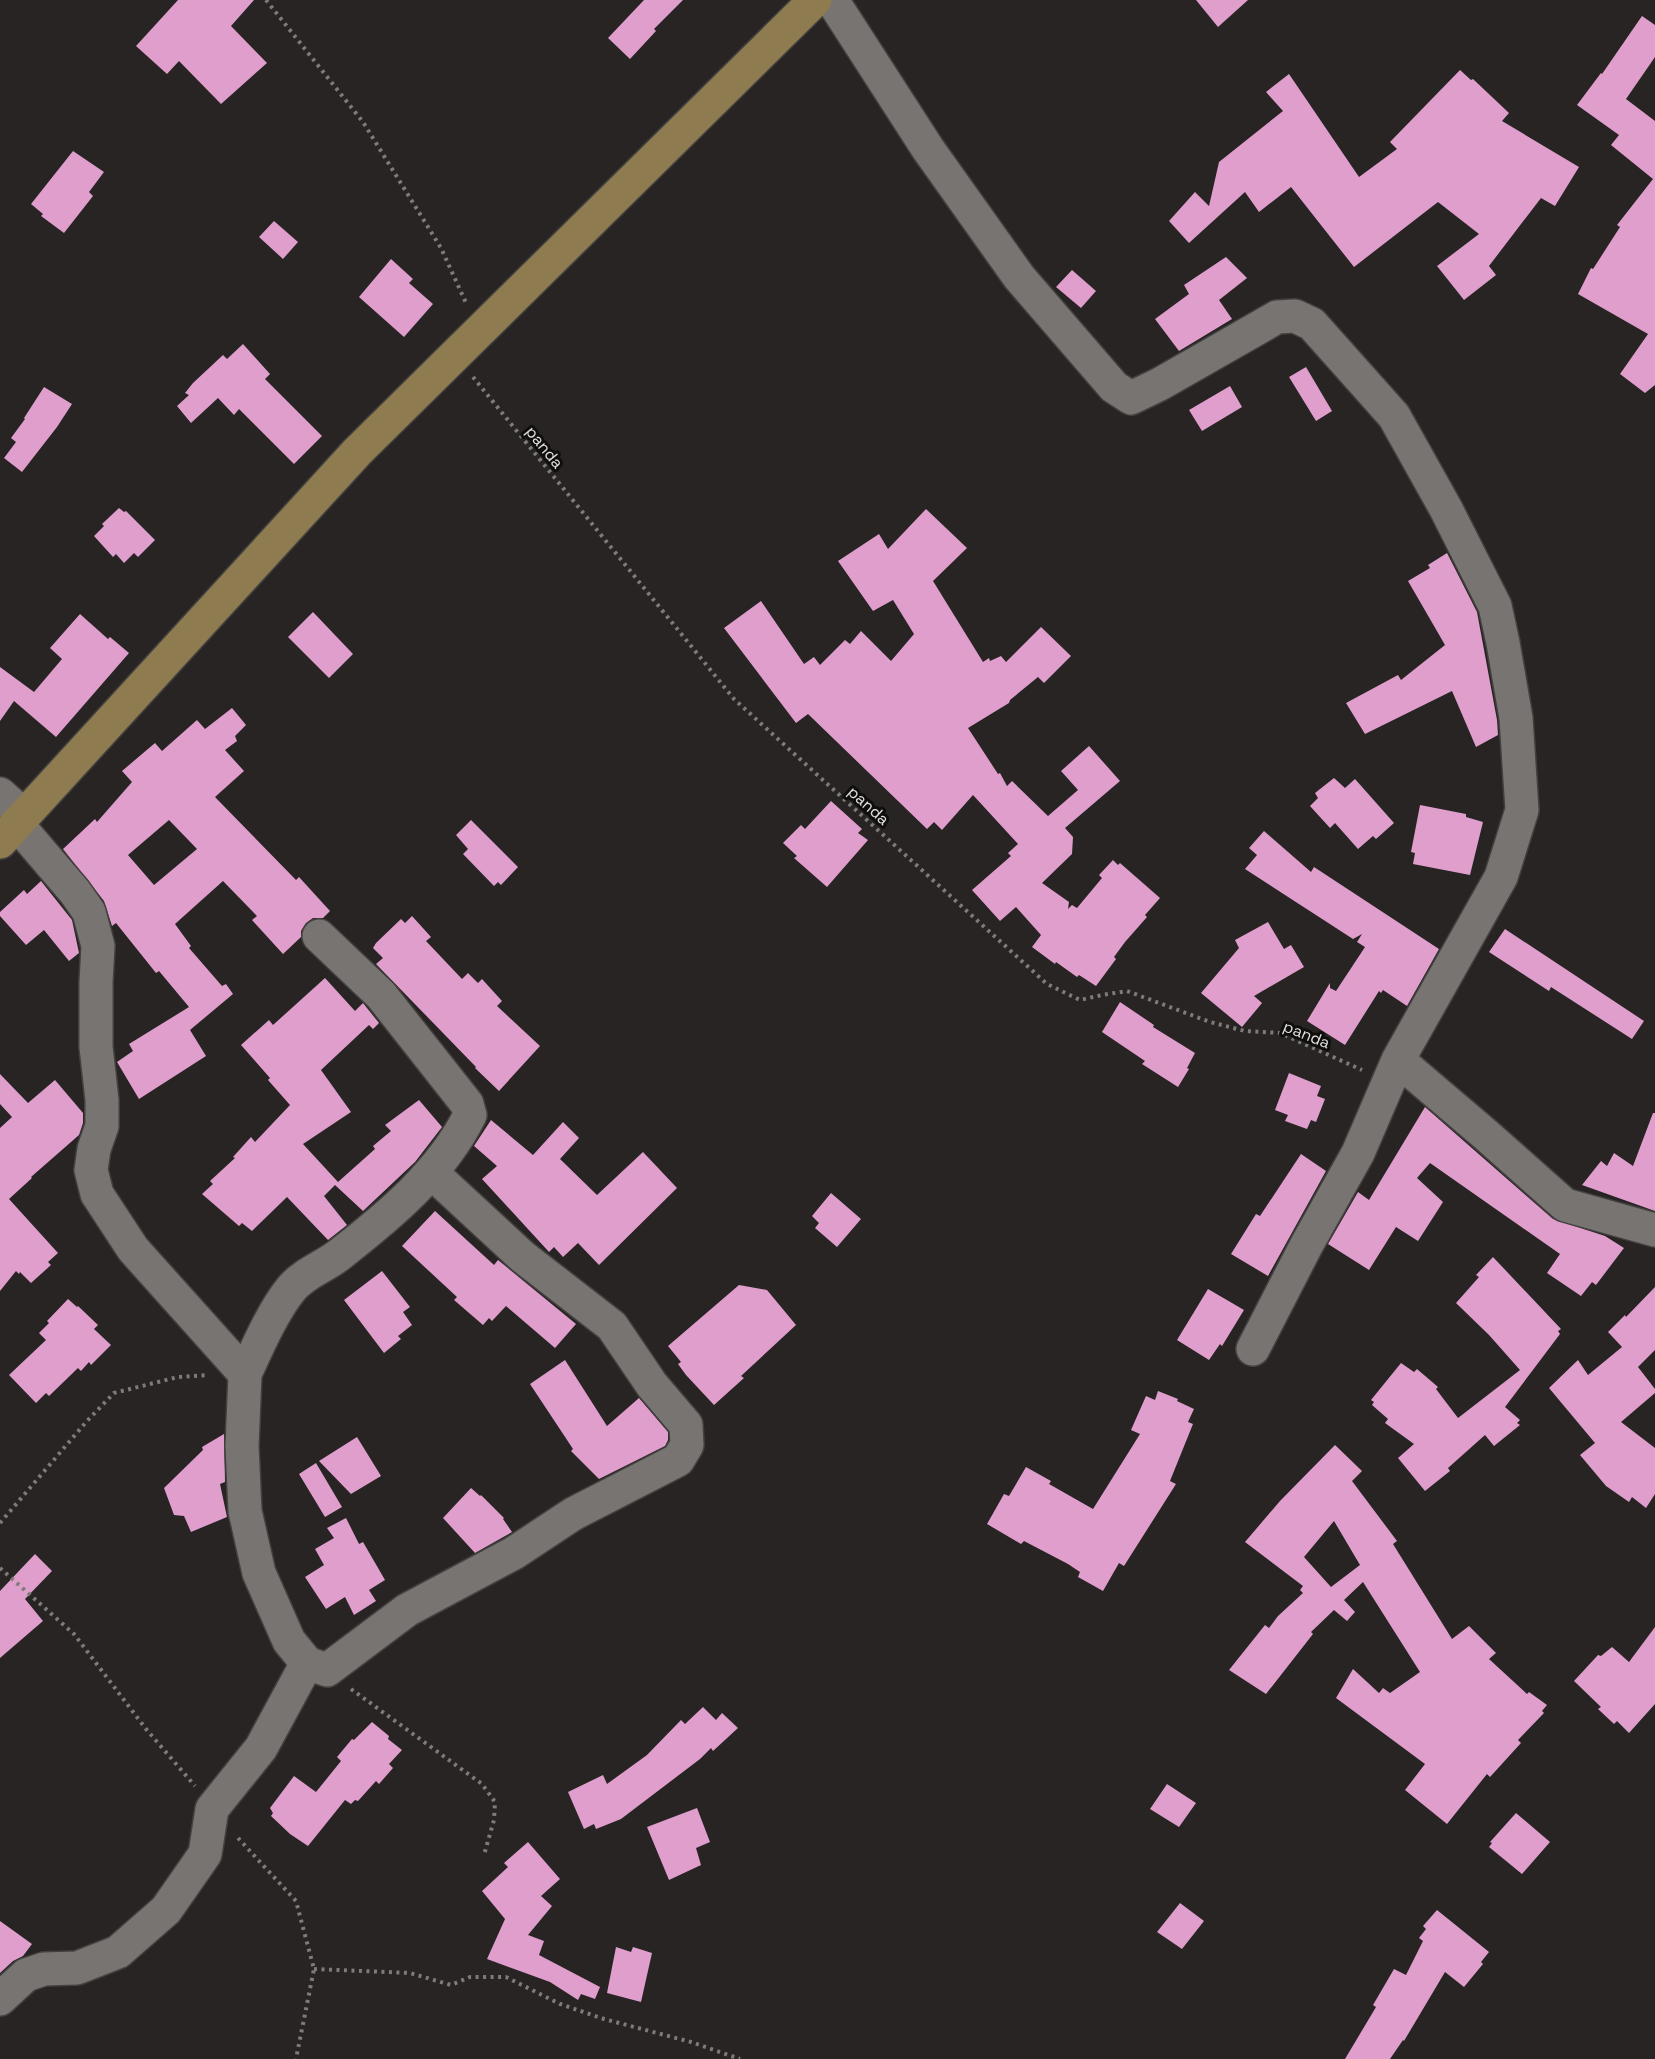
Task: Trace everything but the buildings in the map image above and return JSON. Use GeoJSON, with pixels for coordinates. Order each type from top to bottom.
{"type":"FeatureCollection","features":[{"type":"Feature","properties":{"kind":"main road"},"geometry":{"type":"LineString","coordinates":[[10,819],[357,452],[815,0]]}},
{"type":"Feature","properties":{"kind":"street"},"geometry":{"type":"LineString","coordinates":[[832,0],[928,149],[1019,278],[1114,387],[1131,398],[1160,384],[1277,317],[1295,316],[1312,324],[1395,416],[1446,509],[1495,606],[1516,718],[1522,810],[1501,877],[1393,1071],[1358,1153],[1305,1246],[1253,1349]]}},
{"type":"Feature","properties":{"kind":"street"},"geometry":{"type":"LineString","coordinates":[[10,819],[75,892],[89,912],[95,931],[98,946],[96,1047],[102,1100],[102,1126],[94,1149],[91,1170],[97,1194],[133,1249],[245,1374]]}},
{"type":"Feature","properties":{"kind":"street"},"geometry":{"type":"LineString","coordinates":[[317,1666],[290,1641],[259,1573],[245,1511],[242,1446],[245,1374],[264,1334],[291,1289],[305,1276],[335,1258],[378,1225],[431,1172],[463,1129],[470,1115],[467,1104],[381,995],[319,936]]}},
{"type":"Feature","properties":{"kind":"street"},"geometry":{"type":"LineString","coordinates":[[1393,1071],[1485,1134],[1565,1205],[1655,1230]]}},
{"type":"Feature","properties":{"kind":"street"},"geometry":{"type":"LineString","coordinates":[[0,1999],[26,1975],[44,1969],[77,1968],[118,1952],[166,1911],[205,1854],[212,1809],[261,1748],[317,1666],[407,1610],[514,1553],[573,1514],[678,1460],[687,1445],[686,1425],[652,1384],[612,1326],[523,1257],[431,1172]]}},
{"type":"Feature","properties":{"kind":"path"},"geometry":{"type":"LineString","coordinates":[[266,0],[363,122],[441,248],[479,331]]}},
{"type":"Feature","properties":{"kind":"path","name":"panda"},"geometry":{"type":"LineString","coordinates":[[455,355],[734,699],[1047,984],[1080,1000],[1127,991],[1210,1022],[1245,1030],[1280,1033],[1393,1071]]}},
{"type":"Feature","properties":{"kind":"path"},"geometry":{"type":"LineString","coordinates":[[0,1523],[79,1429],[114,1393],[178,1377],[245,1374]]}},
{"type":"Feature","properties":{"kind":"path"},"geometry":{"type":"LineString","coordinates":[[0,1568],[74,1634],[146,1729],[185,1772],[212,1809],[296,1901],[314,1969],[296,2059]]}},
{"type":"Feature","properties":{"kind":"path"},"geometry":{"type":"LineString","coordinates":[[317,1666],[482,1784],[495,1802],[494,1820],[484,1855]]}},
{"type":"Feature","properties":{"kind":"path"},"geometry":{"type":"LineString","coordinates":[[314,1969],[410,1973],[451,1985],[470,1977],[506,1977],[560,2004],[741,2059]]}}]}
